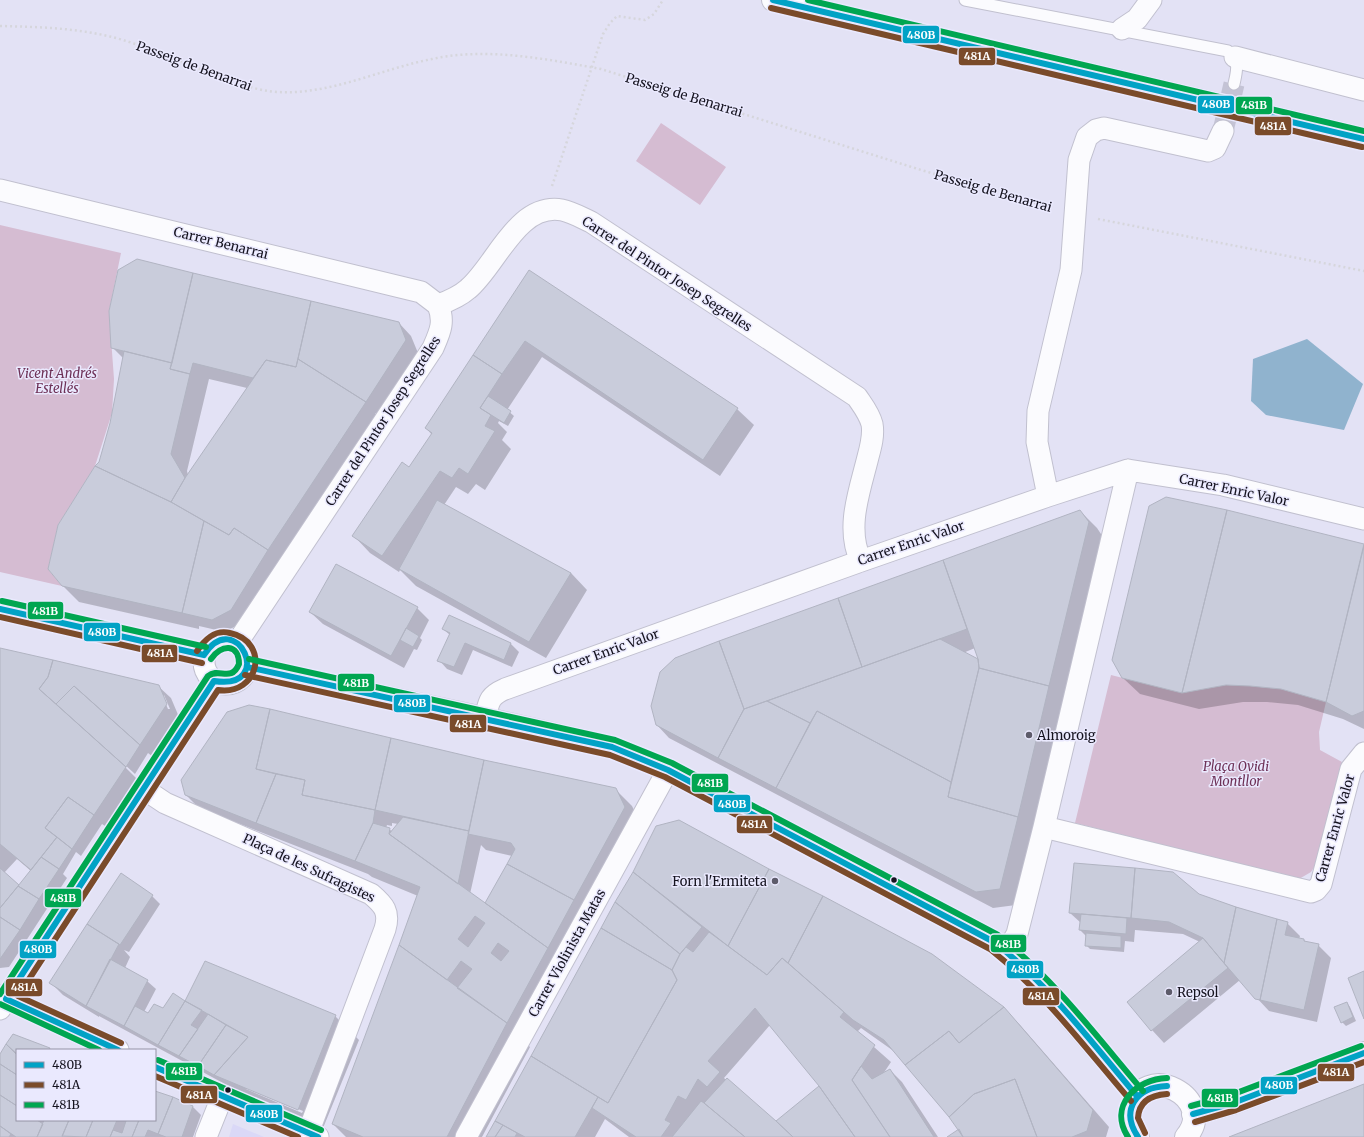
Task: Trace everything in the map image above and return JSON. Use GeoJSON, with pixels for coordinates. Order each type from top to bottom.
{"type":"FeatureCollection","features":[{"type":"Feature","properties":{"kind":"main road"},"geometry":{"type":"LineString","coordinates":[[773,0],[1364,139]]}},
{"type":"Feature","properties":{"kind":"main road"},"geometry":{"type":"LineString","coordinates":[[1193,1114],[1233,1103],[1364,1053]]}},
{"type":"Feature","properties":{"kind":"main road"},"geometry":{"type":"LineString","coordinates":[[1138,1137],[1131,1125],[1130,1115],[1132,1105],[1137,1096],[1146,1089],[1155,1085],[1166,1085],[1176,1088],[1185,1095],[1191,1104],[1193,1124],[1186,1137]]}},
{"type":"Feature","properties":{"kind":"street"},"geometry":{"type":"LineString","coordinates":[[1122,29],[1136,19],[1151,0]]}},
{"type":"Feature","properties":{"kind":"street"},"geometry":{"type":"LineString","coordinates":[[1235,57],[1364,90]]}},
{"type":"Feature","properties":{"kind":"street"},"geometry":{"type":"LineString","coordinates":[[1048,496],[1037,442],[1038,411],[1071,270],[1079,160],[1088,137],[1096,130],[1104,128],[1208,151],[1215,148],[1223,131]]}},
{"type":"Feature","properties":{"kind":"street","name":"Carrer Benarrai"},"geometry":{"type":"LineString","coordinates":[[0,190],[421,292],[438,305]]}},
{"type":"Feature","properties":{"kind":"street"},"geometry":{"type":"LineString","coordinates":[[438,305],[454,299],[468,289],[480,277],[515,229],[532,216],[547,210]]}},
{"type":"Feature","properties":{"kind":"street","name":"Carrer del Pintor Josep Segrelles"},"geometry":{"type":"LineString","coordinates":[[547,210],[562,210],[591,222],[857,398],[868,412],[872,432],[872,439],[855,512],[854,539],[856,550],[861,561]]}},
{"type":"Feature","properties":{"kind":"street","name":"Carrer del Pintor Josep Segrelles"},"geometry":{"type":"LineString","coordinates":[[237,643],[433,348],[442,329],[442,315],[438,305]]}},
{"type":"Feature","properties":{"kind":"street"},"geometry":{"type":"LineString","coordinates":[[1007,951],[1017,934],[1128,470]]}},
{"type":"Feature","properties":{"kind":"street","name":"Carrer Enric Valor"},"geometry":{"type":"LineString","coordinates":[[486,718],[489,701],[494,694],[505,689],[861,561],[1128,470],[1223,485],[1364,519]]}},
{"type":"Feature","properties":{"kind":"street"},"geometry":{"type":"LineString","coordinates":[[0,609],[204,655]]}},
{"type":"Feature","properties":{"kind":"street"},"geometry":{"type":"LineString","coordinates":[[222,639],[237,643],[246,653],[247,667],[245,673],[234,682],[220,683],[214,681],[205,669],[204,655],[209,647],[222,639]]}},
{"type":"Feature","properties":{"kind":"street"},"geometry":{"type":"LineString","coordinates":[[247,667],[486,718],[612,747],[668,770],[970,929],[1007,951],[1045,989],[1137,1096]]}},
{"type":"Feature","properties":{"kind":"street"},"geometry":{"type":"LineString","coordinates":[[116,1049],[2,1001],[144,789],[214,681]]}},
{"type":"Feature","properties":{"kind":"street","name":"Carrer Enric Valor"},"geometry":{"type":"LineString","coordinates":[[1044,826],[1311,892],[1316,890],[1321,884],[1351,769],[1364,753]]}},
{"type":"Feature","properties":{"kind":"street","name":"Carrer Violinista Matas"},"geometry":{"type":"LineString","coordinates":[[466,1137],[668,770]]}},
{"type":"Feature","properties":{"kind":"street","name":"Plaça de les Sufragistes"},"geometry":{"type":"LineString","coordinates":[[144,789],[165,803],[371,894],[380,902],[388,915],[386,929],[313,1135]]}},
{"type":"Feature","properties":{"kind":"street"},"geometry":{"type":"LineString","coordinates":[[156,1067],[313,1135]]}},
{"type":"Feature","properties":{"kind":"street"},"geometry":{"type":"LineString","coordinates":[[206,1137],[222,1097]]}},
{"type":"Feature","properties":{"kind":"lane"},"geometry":{"type":"LineString","coordinates":[[965,0],[1122,29],[1228,51],[1235,57],[1237,68],[1234,84]]}},
{"type":"Feature","properties":{"kind":"path"},"geometry":{"type":"LineString","coordinates":[[547,210],[551,189],[603,34],[610,23],[617,16],[645,20],[654,14],[663,0]]}},
{"type":"Feature","properties":{"kind":"path","name":"Passeig de Benarrai"},"geometry":{"type":"LineString","coordinates":[[0,26],[66,28],[93,32],[124,40],[254,89],[278,92],[303,92],[431,59],[456,55],[524,56],[591,67],[921,170],[1075,215],[1364,271]]}},
{"type":"Feature","properties":{"kind":"shaded area"},"geometry":{"type":"Polygon","coordinates":[[[1307,339],[1363,384],[1344,430],[1266,415],[1251,401],[1253,359],[1307,339]]]}},
{"type":"Feature","properties":{"kind":"shaded area"},"geometry":{"type":"Polygon","coordinates":[[[233,1124],[264,1137],[229,1137],[233,1124]]]}},
{"type":"Feature","properties":{"kind":"green space"},"geometry":{"type":"Polygon","coordinates":[[[661,123],[726,167],[700,205],[636,161],[661,123]]]}},
{"type":"Feature","properties":{"kind":"green space","name":"Vicent Andrés Estellés"},"geometry":{"type":"Polygon","coordinates":[[[0,225],[121,253],[109,311],[114,379],[112,413],[95,466],[58,525],[48,569],[62,586],[0,572],[0,225]]]}},
{"type":"Feature","properties":{"kind":"green space","name":"Plaça Ovidi Montllor"},"geometry":{"type":"Polygon","coordinates":[[[1111,675],[1182,693],[1226,685],[1250,686],[1281,689],[1326,702],[1319,732],[1320,750],[1342,762],[1319,860],[1311,872],[1299,879],[1075,823],[1111,675]]]}},
{"type":"Feature","properties":{"kind":"building"},"geometry":{"type":"Polygon","coordinates":[[[137,259],[193,273],[172,363],[111,348],[109,311],[118,270],[137,259]]]}},
{"type":"Feature","properties":{"kind":"building"},"geometry":{"type":"Polygon","coordinates":[[[529,270],[738,408],[703,460],[525,341],[502,374],[473,355],[529,270]]]}},
{"type":"Feature","properties":{"kind":"building"},"geometry":{"type":"Polygon","coordinates":[[[193,273],[311,301],[296,367],[266,360],[253,378],[193,363],[190,374],[170,369],[193,273]]]}},
{"type":"Feature","properties":{"kind":"building"},"geometry":{"type":"Polygon","coordinates":[[[311,301],[399,322],[406,340],[366,402],[298,359],[311,301]]]}},
{"type":"Feature","properties":{"kind":"building"},"geometry":{"type":"Polygon","coordinates":[[[124,351],[172,363],[170,369],[190,374],[171,454],[185,478],[171,502],[95,466],[99,462],[110,423],[124,351]]]}},
{"type":"Feature","properties":{"kind":"building"},"geometry":{"type":"Polygon","coordinates":[[[473,355],[502,374],[480,408],[491,415],[485,426],[495,431],[468,474],[459,468],[452,478],[440,471],[382,556],[352,536],[402,462],[409,467],[432,433],[425,428],[473,355]]]}},
{"type":"Feature","properties":{"kind":"building"},"geometry":{"type":"Polygon","coordinates":[[[298,359],[366,402],[268,550],[234,528],[229,535],[171,502],[185,478],[266,360],[296,367],[298,359]]]}},
{"type":"Feature","properties":{"kind":"building"},"geometry":{"type":"Polygon","coordinates":[[[488,396],[511,411],[504,423],[480,408],[488,396]]]}},
{"type":"Feature","properties":{"kind":"building"},"geometry":{"type":"Polygon","coordinates":[[[95,466],[171,502],[204,521],[182,613],[62,586],[48,569],[58,525],[95,466]]]}},
{"type":"Feature","properties":{"kind":"building"},"geometry":{"type":"Polygon","coordinates":[[[1166,497],[1227,510],[1182,693],[1122,678],[1112,660],[1149,506],[1166,497]]]}},
{"type":"Feature","properties":{"kind":"building"},"geometry":{"type":"Polygon","coordinates":[[[437,500],[571,573],[529,642],[399,569],[437,500]]]}},
{"type":"Feature","properties":{"kind":"building"},"geometry":{"type":"Polygon","coordinates":[[[1080,510],[1089,522],[1049,686],[979,668],[978,659],[943,560],[1080,510]]]}},
{"type":"Feature","properties":{"kind":"building"},"geometry":{"type":"Polygon","coordinates":[[[1227,510],[1364,544],[1326,702],[1281,689],[1250,686],[1226,685],[1182,693],[1227,510]]]}},
{"type":"Feature","properties":{"kind":"building"},"geometry":{"type":"Polygon","coordinates":[[[204,521],[229,535],[234,528],[268,550],[231,610],[212,620],[182,613],[204,521]]]}},
{"type":"Feature","properties":{"kind":"building"},"geometry":{"type":"Polygon","coordinates":[[[1364,546],[1364,711],[1352,716],[1326,702],[1364,546]]]}},
{"type":"Feature","properties":{"kind":"building"},"geometry":{"type":"Polygon","coordinates":[[[943,560],[967,629],[862,667],[838,598],[943,560]]]}},
{"type":"Feature","properties":{"kind":"building"},"geometry":{"type":"Polygon","coordinates":[[[336,564],[418,607],[391,656],[309,612],[336,564]]]}},
{"type":"Feature","properties":{"kind":"building"},"geometry":{"type":"Polygon","coordinates":[[[838,598],[862,667],[744,709],[719,641],[838,598]]]}},
{"type":"Feature","properties":{"kind":"building"},"geometry":{"type":"Polygon","coordinates":[[[449,615],[511,643],[504,660],[465,643],[454,667],[437,661],[450,633],[442,629],[449,615]]]}},
{"type":"Feature","properties":{"kind":"building"},"geometry":{"type":"Polygon","coordinates":[[[406,628],[419,636],[413,647],[400,640],[406,628]]]}},
{"type":"Feature","properties":{"kind":"building"},"geometry":{"type":"Polygon","coordinates":[[[940,639],[978,659],[979,668],[951,782],[817,711],[810,723],[767,701],[940,639]]]}},
{"type":"Feature","properties":{"kind":"building"},"geometry":{"type":"Polygon","coordinates":[[[719,641],[744,709],[718,758],[656,725],[651,706],[660,672],[675,658],[719,641]]]}},
{"type":"Feature","properties":{"kind":"building"},"geometry":{"type":"Polygon","coordinates":[[[0,648],[53,660],[48,677],[39,689],[126,767],[94,815],[68,797],[45,828],[57,837],[31,870],[0,844],[0,648]]]}},
{"type":"Feature","properties":{"kind":"building"},"geometry":{"type":"Polygon","coordinates":[[[53,660],[159,685],[167,704],[140,745],[74,686],[56,704],[39,689],[48,677],[53,660]]]}},
{"type":"Feature","properties":{"kind":"building"},"geometry":{"type":"Polygon","coordinates":[[[979,668],[1049,686],[1018,817],[948,797],[979,668]]]}},
{"type":"Feature","properties":{"kind":"building"},"geometry":{"type":"Polygon","coordinates":[[[74,686],[140,745],[126,767],[56,704],[74,686]]]}},
{"type":"Feature","properties":{"kind":"building"},"geometry":{"type":"Polygon","coordinates":[[[767,701],[810,723],[776,788],[718,758],[744,709],[767,701]]]}},
{"type":"Feature","properties":{"kind":"building"},"geometry":{"type":"Polygon","coordinates":[[[249,705],[270,709],[256,769],[276,774],[256,823],[185,795],[181,780],[227,712],[249,705]]]}},
{"type":"Feature","properties":{"kind":"building"},"geometry":{"type":"Polygon","coordinates":[[[270,709],[391,738],[375,810],[302,795],[305,780],[256,769],[270,709]]]}},
{"type":"Feature","properties":{"kind":"building"},"geometry":{"type":"Polygon","coordinates":[[[817,711],[951,782],[948,797],[1018,817],[1000,889],[976,892],[776,788],[817,711]]]}},
{"type":"Feature","properties":{"kind":"building"},"geometry":{"type":"Polygon","coordinates":[[[391,738],[484,760],[469,831],[375,810],[391,738]]]}},
{"type":"Feature","properties":{"kind":"building"},"geometry":{"type":"Polygon","coordinates":[[[484,760],[616,788],[625,807],[574,900],[507,864],[515,849],[511,843],[468,834],[484,760]]]}},
{"type":"Feature","properties":{"kind":"building"},"geometry":{"type":"Polygon","coordinates":[[[276,774],[305,780],[302,795],[375,810],[373,823],[355,861],[256,823],[276,774]]]}},
{"type":"Feature","properties":{"kind":"building"},"geometry":{"type":"Polygon","coordinates":[[[68,797],[94,815],[72,849],[45,828],[68,797]]]}},
{"type":"Feature","properties":{"kind":"building"},"geometry":{"type":"Polygon","coordinates":[[[403,817],[469,831],[458,884],[389,834],[403,817]]]}},
{"type":"Feature","properties":{"kind":"building"},"geometry":{"type":"Polygon","coordinates":[[[679,820],[769,869],[728,946],[633,872],[656,826],[679,820]]]}},
{"type":"Feature","properties":{"kind":"building"},"geometry":{"type":"Polygon","coordinates":[[[373,823],[390,828],[389,834],[548,948],[507,1023],[457,988],[472,969],[461,961],[447,980],[399,945],[420,887],[355,861],[373,823]],[[475,916],[458,939],[468,947],[485,923],[475,916]],[[498,943],[491,953],[501,961],[509,951],[498,943]]]}},
{"type":"Feature","properties":{"kind":"building"},"geometry":{"type":"Polygon","coordinates":[[[57,837],[72,849],[59,869],[41,857],[57,837]]]}},
{"type":"Feature","properties":{"kind":"building"},"geometry":{"type":"Polygon","coordinates":[[[41,857],[59,869],[39,899],[18,886],[41,857]]]}},
{"type":"Feature","properties":{"kind":"building"},"geometry":{"type":"Polygon","coordinates":[[[1074,863],[1135,868],[1131,918],[1069,913],[1074,863]]]}},
{"type":"Feature","properties":{"kind":"building"},"geometry":{"type":"Polygon","coordinates":[[[507,864],[574,900],[548,948],[485,903],[507,864]]]}},
{"type":"Feature","properties":{"kind":"building"},"geometry":{"type":"Polygon","coordinates":[[[0,868],[19,885],[0,908],[0,868]]]}},
{"type":"Feature","properties":{"kind":"building"},"geometry":{"type":"Polygon","coordinates":[[[1135,868],[1173,872],[1199,894],[1236,907],[1224,963],[1203,938],[1169,922],[1131,918],[1135,868]]]}},
{"type":"Feature","properties":{"kind":"building"},"geometry":{"type":"Polygon","coordinates":[[[769,869],[823,896],[788,963],[782,958],[767,975],[728,946],[769,869]]]}},
{"type":"Feature","properties":{"kind":"building"},"geometry":{"type":"Polygon","coordinates":[[[633,872],[702,927],[680,954],[615,902],[633,872]]]}},
{"type":"Feature","properties":{"kind":"building"},"geometry":{"type":"Polygon","coordinates":[[[121,873],[153,895],[120,945],[87,924],[121,873]]]}},
{"type":"Feature","properties":{"kind":"building"},"geometry":{"type":"Polygon","coordinates":[[[18,886],[39,899],[20,930],[0,917],[0,908],[18,886]]]}},
{"type":"Feature","properties":{"kind":"building"},"geometry":{"type":"Polygon","coordinates":[[[823,896],[932,954],[1004,1007],[959,1043],[949,1031],[905,1065],[884,1040],[853,1020],[788,963],[823,896]]]}},
{"type":"Feature","properties":{"kind":"building"},"geometry":{"type":"Polygon","coordinates":[[[615,902],[680,954],[672,970],[601,928],[615,902]]]}},
{"type":"Feature","properties":{"kind":"building"},"geometry":{"type":"Polygon","coordinates":[[[1236,907],[1277,919],[1260,1000],[1255,999],[1224,963],[1236,907]]]}},
{"type":"Feature","properties":{"kind":"building"},"geometry":{"type":"Polygon","coordinates":[[[1081,914],[1127,918],[1126,934],[1079,930],[1081,914]]]}},
{"type":"Feature","properties":{"kind":"building"},"geometry":{"type":"Polygon","coordinates":[[[0,917],[20,930],[0,959],[0,917]]]}},
{"type":"Feature","properties":{"kind":"building"},"geometry":{"type":"Polygon","coordinates":[[[1277,919],[1288,922],[1285,935],[1319,944],[1304,1010],[1260,1000],[1277,919]]]}},
{"type":"Feature","properties":{"kind":"building"},"geometry":{"type":"Polygon","coordinates":[[[87,924],[119,944],[86,1006],[49,983],[87,924]]]}},
{"type":"Feature","properties":{"kind":"building"},"geometry":{"type":"Polygon","coordinates":[[[601,928],[672,970],[677,980],[608,1103],[531,1056],[601,928]]]}},
{"type":"Feature","properties":{"kind":"building"},"geometry":{"type":"Polygon","coordinates":[[[709,932],[767,975],[782,958],[844,1012],[840,1017],[875,1045],[852,1080],[890,1137],[855,1137],[819,1086],[755,1008],[708,1061],[720,1072],[707,1087],[698,1079],[686,1100],[678,1096],[665,1120],[671,1123],[661,1137],[636,1137],[592,1108],[598,1097],[608,1103],[677,980],[672,970],[680,954],[686,947],[693,952],[709,932]]]}},
{"type":"Feature","properties":{"kind":"building"},"geometry":{"type":"Polygon","coordinates":[[[1086,933],[1121,936],[1121,948],[1085,946],[1086,933]]]}},
{"type":"Feature","properties":{"kind":"building"},"geometry":{"type":"Polygon","coordinates":[[[1203,938],[1228,968],[1151,1031],[1127,1002],[1203,938]]]}},
{"type":"Feature","properties":{"kind":"building"},"geometry":{"type":"Polygon","coordinates":[[[399,945],[507,1023],[447,1137],[363,1137],[332,1124],[399,945]]]}},
{"type":"Feature","properties":{"kind":"building"},"geometry":{"type":"Polygon","coordinates":[[[110,959],[148,980],[124,1026],[86,1006],[110,959]]]}},
{"type":"Feature","properties":{"kind":"building"},"geometry":{"type":"Polygon","coordinates":[[[205,961],[336,1015],[298,1110],[214,1075],[248,1037],[185,1001],[205,961]]]}},
{"type":"Feature","properties":{"kind":"building"},"geometry":{"type":"Polygon","coordinates":[[[1364,971],[1364,1019],[1348,978],[1364,971]]]}},
{"type":"Feature","properties":{"kind":"building"},"geometry":{"type":"Polygon","coordinates":[[[173,993],[185,1001],[158,1045],[124,1026],[135,1006],[148,1013],[154,1004],[163,1008],[173,993]]]}},
{"type":"Feature","properties":{"kind":"building"},"geometry":{"type":"Polygon","coordinates":[[[185,1001],[202,1010],[191,1025],[198,1029],[179,1056],[158,1045],[185,1001]]]}},
{"type":"Feature","properties":{"kind":"building"},"geometry":{"type":"Polygon","coordinates":[[[1347,1002],[1353,1017],[1341,1023],[1334,1007],[1347,1002]]]}},
{"type":"Feature","properties":{"kind":"building"},"geometry":{"type":"Polygon","coordinates":[[[1004,1007],[1093,1110],[1087,1131],[1072,1137],[1037,1137],[1015,1079],[974,1094],[949,1117],[905,1065],[949,1031],[959,1043],[1004,1007]]]}},
{"type":"Feature","properties":{"kind":"building"},"geometry":{"type":"Polygon","coordinates":[[[208,1014],[226,1025],[198,1066],[179,1056],[208,1014]]]}},
{"type":"Feature","properties":{"kind":"building"},"geometry":{"type":"Polygon","coordinates":[[[226,1025],[248,1037],[214,1075],[198,1066],[226,1025]]]}},
{"type":"Feature","properties":{"kind":"building"},"geometry":{"type":"Polygon","coordinates":[[[13,1034],[50,1048],[16,1049],[16,1054],[6,1044],[13,1034]]]}},
{"type":"Feature","properties":{"kind":"building"},"geometry":{"type":"Polygon","coordinates":[[[6,1044],[16,1053],[16,1074],[0,1064],[0,1054],[6,1044]]]}},
{"type":"Feature","properties":{"kind":"building"},"geometry":{"type":"Polygon","coordinates":[[[531,1056],[598,1097],[575,1137],[525,1137],[495,1121],[531,1056]]]}},
{"type":"Feature","properties":{"kind":"building"},"geometry":{"type":"Polygon","coordinates":[[[0,1064],[16,1074],[16,1105],[0,1095],[0,1064]]]}},
{"type":"Feature","properties":{"kind":"building"},"geometry":{"type":"Polygon","coordinates":[[[861,1066],[872,1079],[890,1069],[934,1137],[890,1137],[852,1080],[861,1066]]]}},
{"type":"Feature","properties":{"kind":"building"},"geometry":{"type":"Polygon","coordinates":[[[727,1078],[793,1137],[745,1137],[704,1103],[727,1078]]]}},
{"type":"Feature","properties":{"kind":"building"},"geometry":{"type":"Polygon","coordinates":[[[1015,1079],[1037,1137],[963,1137],[949,1117],[974,1094],[1015,1079]]]}},
{"type":"Feature","properties":{"kind":"building"},"geometry":{"type":"Polygon","coordinates":[[[1364,1084],[1364,1137],[1229,1137],[1364,1084]]]}},
{"type":"Feature","properties":{"kind":"building"},"geometry":{"type":"Polygon","coordinates":[[[819,1086],[855,1137],[793,1137],[776,1121],[819,1086]]]}},
{"type":"Feature","properties":{"kind":"building"},"geometry":{"type":"Polygon","coordinates":[[[156,1091],[173,1097],[158,1134],[148,1130],[145,1137],[132,1137],[139,1121],[156,1121],[156,1091]]]}},
{"type":"Feature","properties":{"kind":"building"},"geometry":{"type":"Polygon","coordinates":[[[0,1095],[16,1105],[16,1121],[38,1121],[43,1124],[37,1137],[16,1137],[0,1126],[0,1095]]]}},
{"type":"Feature","properties":{"kind":"building"},"geometry":{"type":"Polygon","coordinates":[[[173,1097],[193,1106],[182,1137],[166,1137],[158,1134],[173,1097]]]}},
{"type":"Feature","properties":{"kind":"building"},"geometry":{"type":"Polygon","coordinates":[[[701,1101],[704,1103],[745,1137],[672,1137],[701,1101]]]}},
{"type":"Feature","properties":{"kind":"building"},"geometry":{"type":"Polygon","coordinates":[[[44,1121],[69,1121],[62,1137],[37,1137],[44,1121]]]}},
{"type":"Feature","properties":{"kind":"building"},"geometry":{"type":"Polygon","coordinates":[[[69,1121],[93,1121],[86,1137],[62,1136],[69,1121]]]}},
{"type":"Feature","properties":{"kind":"building"},"geometry":{"type":"Polygon","coordinates":[[[93,1121],[117,1121],[110,1137],[86,1137],[93,1121]]]}},
{"type":"Feature","properties":{"kind":"building"},"geometry":{"type":"Polygon","coordinates":[[[126,1121],[139,1121],[132,1137],[110,1137],[113,1130],[122,1133],[126,1121]]]}},
{"type":"Feature","properties":{"kind":"building"},"geometry":{"type":"Polygon","coordinates":[[[495,1121],[503,1125],[495,1137],[486,1137],[495,1121]]]}},
{"type":"Feature","properties":{"kind":"building"},"geometry":{"type":"Polygon","coordinates":[[[503,1125],[517,1133],[515,1137],[495,1137],[503,1125]]]}},
{"type":"Feature","properties":{"kind":"building"},"geometry":{"type":"Polygon","coordinates":[[[0,1126],[11,1134],[9,1137],[0,1137],[0,1126]]]}},
{"type":"Feature","properties":{"kind":"building"},"geometry":{"type":"Polygon","coordinates":[[[959,1129],[963,1137],[947,1137],[959,1129]]]}},
{"type":"Feature","properties":{"kind":"tunnel"},"geometry":{"type":"LineString","coordinates":[[1223,131],[1234,84]]}},
{"type":"Feature","properties":{"kind":"transit line","name":"480B"},"geometry":{"type":"LineString","coordinates":[[773,0],[1364,139]]}},
{"type":"Feature","properties":{"kind":"transit line","name":"481B"},"geometry":{"type":"LineString","coordinates":[[808,0],[1364,131]]}},
{"type":"Feature","properties":{"kind":"transit line","name":"481A"},"geometry":{"type":"LineString","coordinates":[[771,8],[1362,147]]}},
{"type":"Feature","properties":{"kind":"transit line","name":"481B"},"geometry":{"type":"LineString","coordinates":[[2,601],[206,647]]}},
{"type":"Feature","properties":{"kind":"transit line","name":"480B"},"geometry":{"type":"LineString","coordinates":[[0,609],[204,655]]}},
{"type":"Feature","properties":{"kind":"transit line","name":"481A"},"geometry":{"type":"LineString","coordinates":[[0,617],[202,663]]}},
{"type":"Feature","properties":{"kind":"transit line","name":"481A"},"geometry":{"type":"LineString","coordinates":[[121,1043],[18,996],[218,690],[232,690],[243,685],[251,677],[255,667],[255,657],[251,647],[243,638],[230,633],[220,632],[211,636],[197,651]]}},
{"type":"Feature","properties":{"kind":"transit line","name":"480B"},"geometry":{"type":"LineString","coordinates":[[116,1049],[6,999],[214,681],[233,681],[244,674],[247,664],[245,653],[238,644],[228,639],[216,642],[204,655]]}},
{"type":"Feature","properties":{"kind":"transit line","name":"481B"},"geometry":{"type":"LineString","coordinates":[[0,994],[208,676],[216,673],[232,673],[236,670],[239,664],[236,652],[229,648],[220,650],[211,659]]}},
{"type":"Feature","properties":{"kind":"transit line","name":"481B"},"geometry":{"type":"LineString","coordinates":[[249,659],[615,740],[672,763],[998,935],[1038,970],[1056,989],[1143,1091]]}},
{"type":"Feature","properties":{"kind":"transit line","name":"480B"},"geometry":{"type":"LineString","coordinates":[[247,667],[612,747],[668,770],[994,942],[1052,996],[1137,1096]]}},
{"type":"Feature","properties":{"kind":"transit line","name":"481A"},"geometry":{"type":"LineString","coordinates":[[245,675],[610,755],[665,777],[990,949],[1010,966],[1046,1002],[1131,1101]]}},
{"type":"Feature","properties":{"kind":"transit line","name":"481B"},"geometry":{"type":"LineString","coordinates":[[0,1004],[97,1049]]}},
{"type":"Feature","properties":{"kind":"transit line","name":"481B"},"geometry":{"type":"LineString","coordinates":[[1191,1106],[1231,1095],[1361,1046]]}},
{"type":"Feature","properties":{"kind":"transit line","name":"480B"},"geometry":{"type":"LineString","coordinates":[[1193,1114],[1233,1103],[1364,1053]]}},
{"type":"Feature","properties":{"kind":"transit line","name":"481B"},"geometry":{"type":"LineString","coordinates":[[158,1060],[321,1130]]}},
{"type":"Feature","properties":{"kind":"transit line","name":"481A"},"geometry":{"type":"LineString","coordinates":[[1195,1122],[1236,1110],[1364,1062]]}},
{"type":"Feature","properties":{"kind":"transit line","name":"480B"},"geometry":{"type":"LineString","coordinates":[[156,1067],[318,1137]]}},
{"type":"Feature","properties":{"kind":"transit line","name":"481A"},"geometry":{"type":"LineString","coordinates":[[156,1076],[298,1137]]}},
{"type":"Feature","properties":{"kind":"transit line","name":"481B"},"geometry":{"type":"LineString","coordinates":[[1128,1137],[1123,1126],[1121,1115],[1123,1105],[1128,1096],[1145,1083],[1167,1078]]}},
{"type":"Feature","properties":{"kind":"transit line","name":"480B"},"geometry":{"type":"LineString","coordinates":[[1138,1137],[1133,1127],[1131,1118],[1131,1109],[1134,1102],[1139,1095],[1147,1091],[1156,1087],[1167,1086]]}},
{"type":"Feature","properties":{"kind":"transit line","name":"481A"},"geometry":{"type":"LineString","coordinates":[[1145,1133],[1138,1118],[1143,1103],[1156,1096],[1167,1094]]}},
{"type":"Feature","properties":{"kind":"place","name":"Almoroig"},"geometry":{"type":"Point","coordinates":[1029,735]}},
{"type":"Feature","properties":{"kind":"place","name":"Forn l'Ermiteta"},"geometry":{"type":"Point","coordinates":[775,881]}},
{"type":"Feature","properties":{"kind":"place","name":"Repsol"},"geometry":{"type":"Point","coordinates":[1169,992]}}]}
